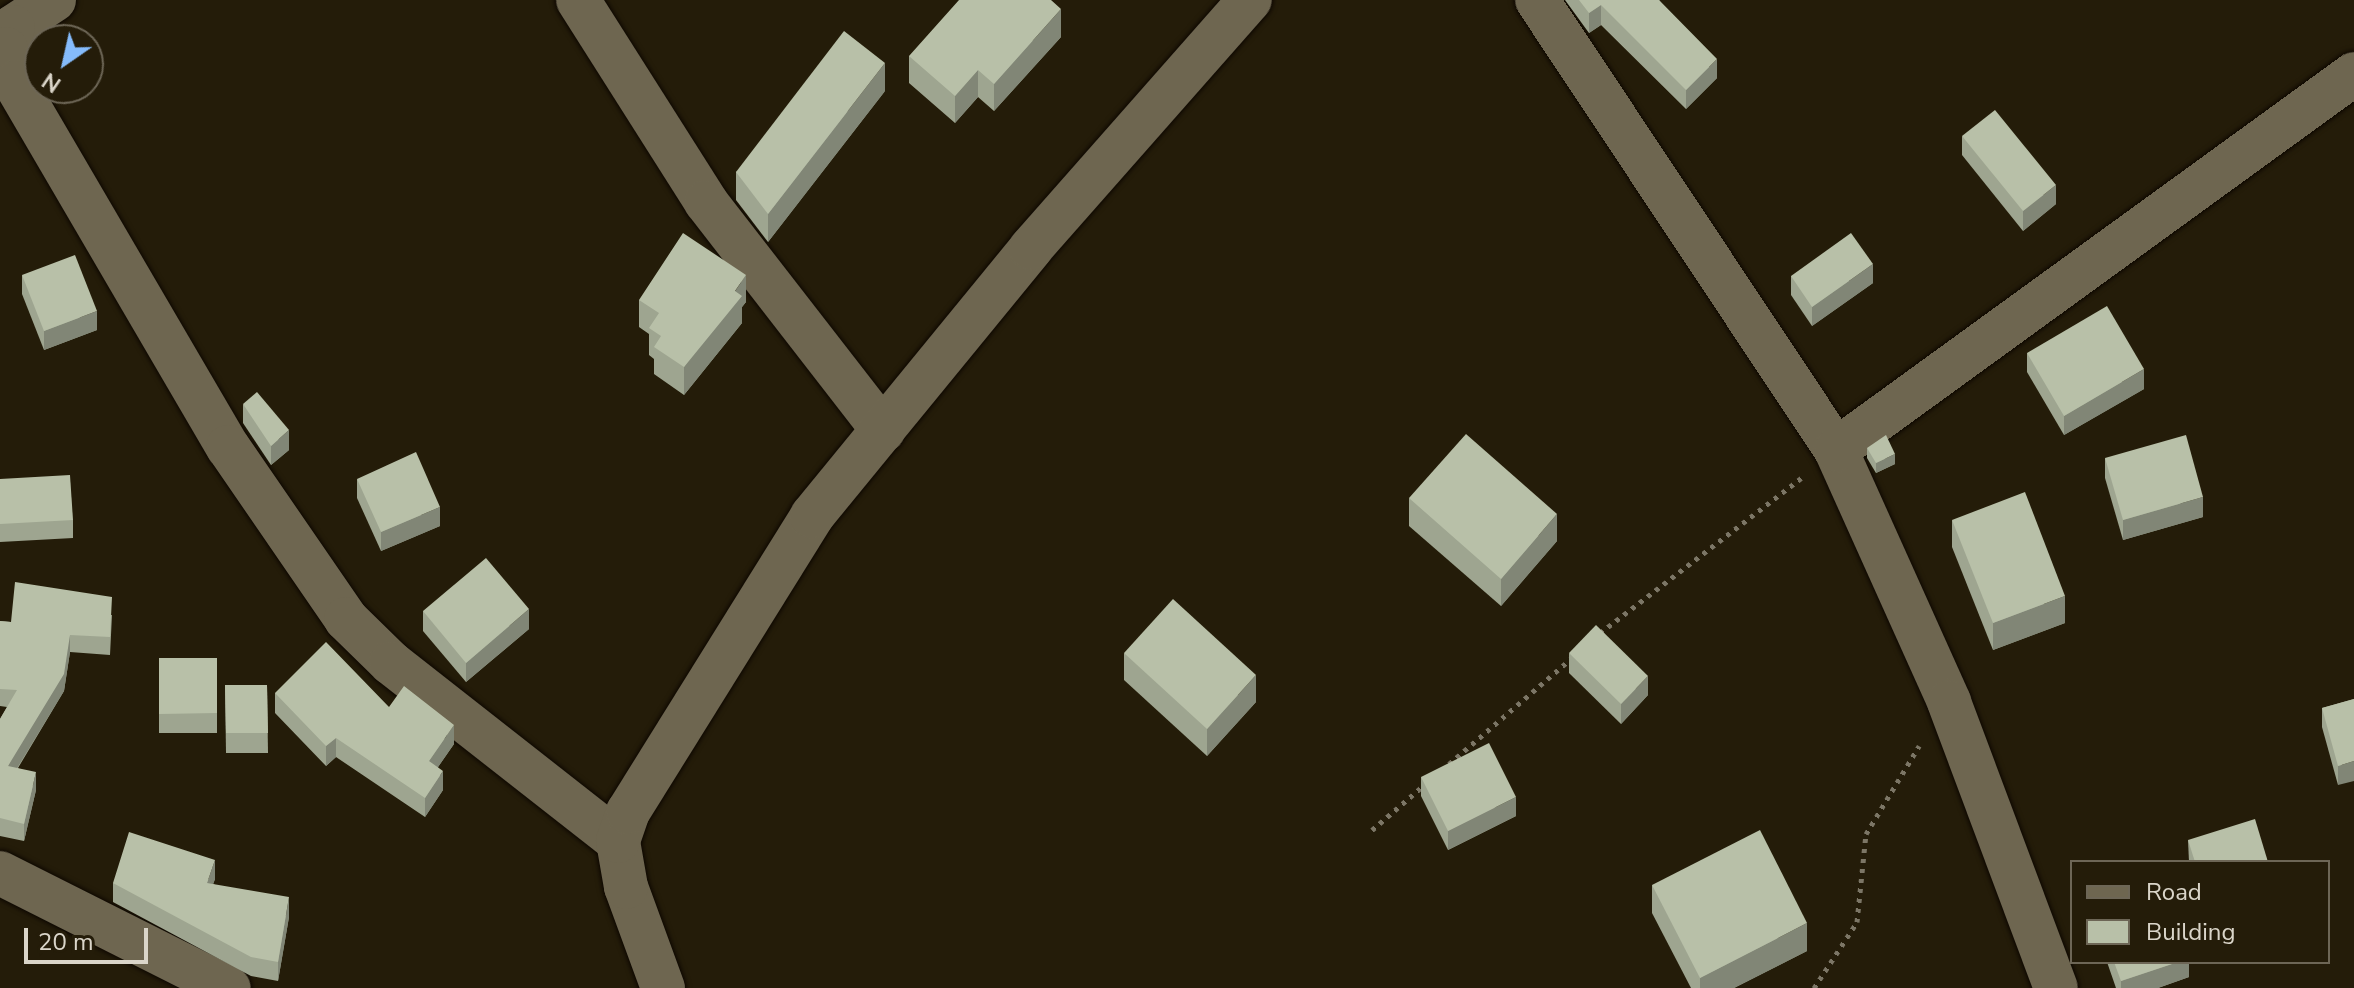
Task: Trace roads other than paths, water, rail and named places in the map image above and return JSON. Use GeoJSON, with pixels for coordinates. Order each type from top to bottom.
{"type":"FeatureCollection","features":[{"type":"Feature","properties":{"kind":"street"},"geometry":{"type":"LineString","coordinates":[[54,0],[13,27],[6,49],[15,83],[228,447],[346,619],[391,663],[618,841],[663,988]]}},
{"type":"Feature","properties":{"kind":"street"},"geometry":{"type":"LineString","coordinates":[[578,0],[706,202],[883,430]]}},
{"type":"Feature","properties":{"kind":"street"},"geometry":{"type":"LineString","coordinates":[[618,841],[628,812],[812,516],[1250,0]]}},
{"type":"Feature","properties":{"kind":"street"},"geometry":{"type":"LineString","coordinates":[[1537,0],[1836,450],[1949,702],[2056,988]]}},
{"type":"Feature","properties":{"kind":"street"},"geometry":{"type":"LineString","coordinates":[[1836,450],[2354,74]]}},
{"type":"Feature","properties":{"kind":"street"},"geometry":{"type":"LineString","coordinates":[[0,873],[229,988]]}}]}
